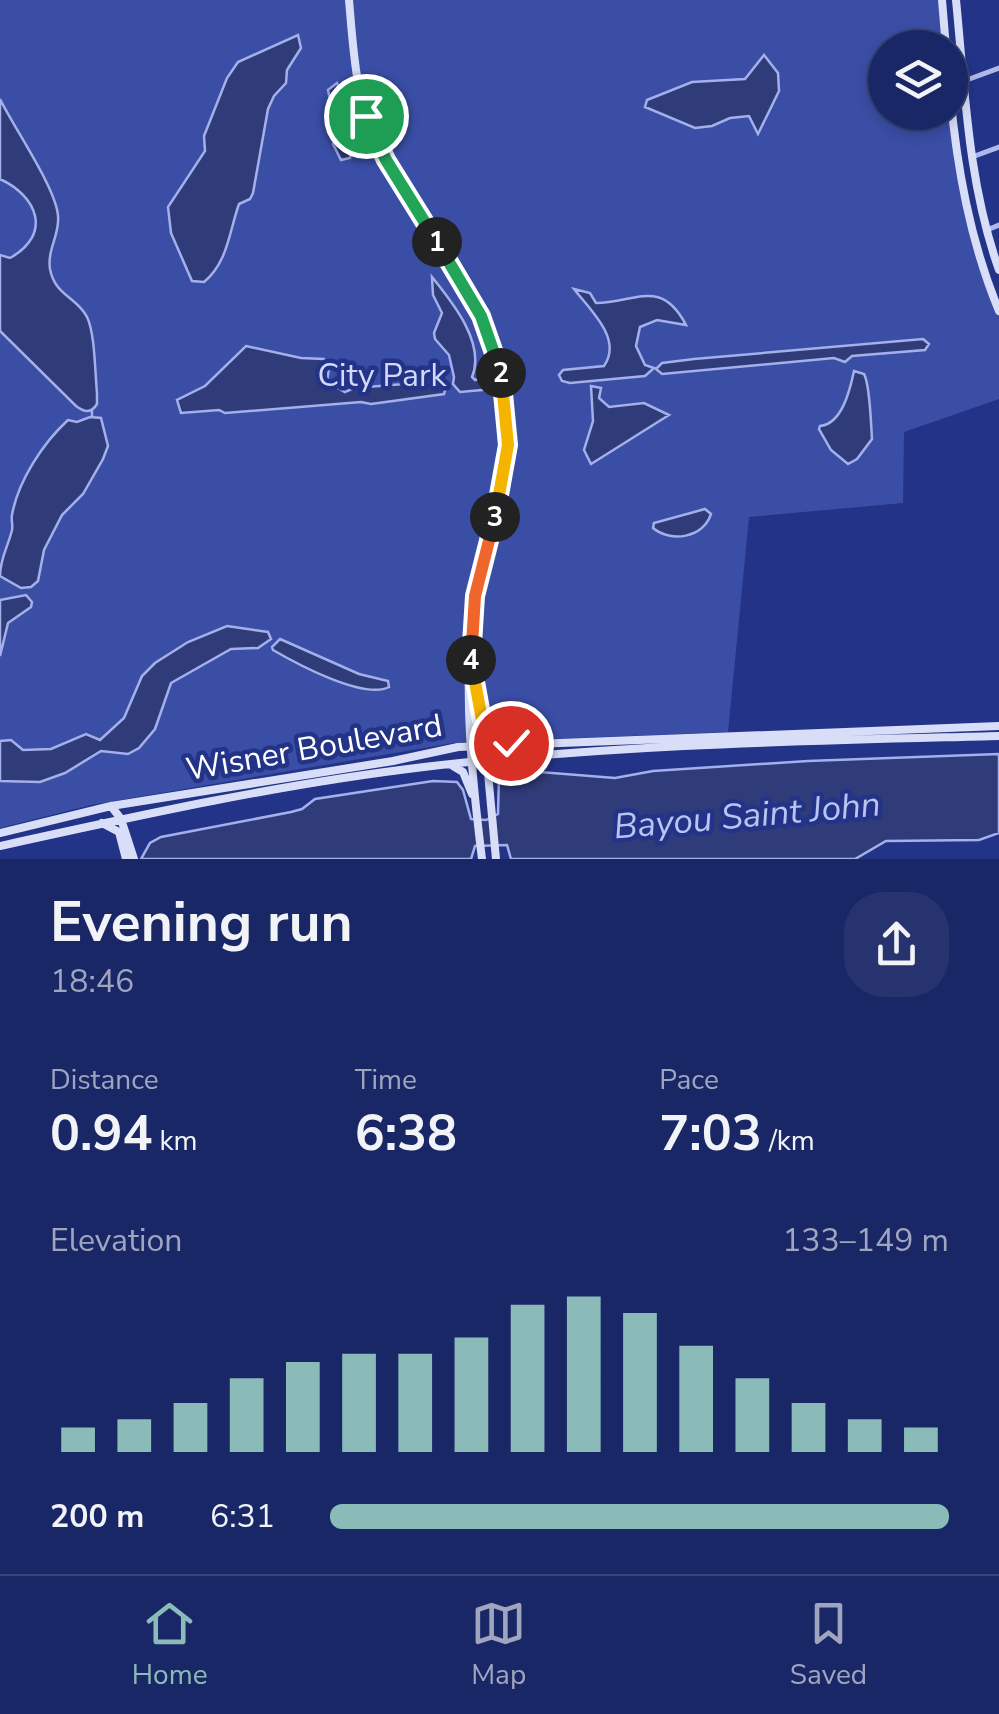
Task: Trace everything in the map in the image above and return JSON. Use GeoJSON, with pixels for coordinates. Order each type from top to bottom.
{"type":"FeatureCollection","features":[{"type":"Feature","properties":{"kind":"street"},"geometry":{"type":"LineString","coordinates":[[349,0],[354,60],[370,127],[386,160],[476,306],[490,337],[504,389],[506,462],[500,503],[475,596],[471,668],[471,746],[482,859]]}},
{"type":"Feature","properties":{"kind":"street"},"geometry":{"type":"LineString","coordinates":[[942,0],[944,30]]}},
{"type":"Feature","properties":{"kind":"street"},"geometry":{"type":"LineString","coordinates":[[956,0],[959,30]]}},
{"type":"Feature","properties":{"kind":"street"},"geometry":{"type":"LineString","coordinates":[[968,79],[999,68]]}},
{"type":"Feature","properties":{"kind":"street"},"geometry":{"type":"LineString","coordinates":[[968,121],[986,230],[998,267],[983,270]]}},
{"type":"Feature","properties":{"kind":"street"},"geometry":{"type":"LineString","coordinates":[[954,130],[962,191],[983,270],[999,311]]}},
{"type":"Feature","properties":{"kind":"street"},"geometry":{"type":"LineString","coordinates":[[972,157],[999,147]]}},
{"type":"Feature","properties":{"kind":"street"},"geometry":{"type":"LineString","coordinates":[[986,230],[999,225]]}},
{"type":"Feature","properties":{"kind":"street"},"geometry":{"type":"LineString","coordinates":[[471,668],[486,745],[496,859]]}},
{"type":"Feature","properties":{"kind":"street"},"geometry":{"type":"LineString","coordinates":[[482,722],[501,744]]}},
{"type":"Feature","properties":{"kind":"street"},"geometry":{"type":"LineString","coordinates":[[451,748],[464,738],[470,726]]}},
{"type":"Feature","properties":{"kind":"street","name":"Wisner Boulevard"},"geometry":{"type":"LineString","coordinates":[[0,833],[111,806],[393,761],[451,748],[999,726]]}},
{"type":"Feature","properties":{"kind":"street","name":"Wisner Boulevard"},"geometry":{"type":"LineString","coordinates":[[0,846],[138,814],[449,764],[601,751],[999,736]]}},
{"type":"Feature","properties":{"kind":"street"},"geometry":{"type":"LineString","coordinates":[[489,778],[504,758]]}},
{"type":"Feature","properties":{"kind":"street"},"geometry":{"type":"LineString","coordinates":[[449,764],[463,772],[476,807]]}},
{"type":"Feature","properties":{"kind":"street"},"geometry":{"type":"LineString","coordinates":[[111,806],[121,818],[130,859]]}},
{"type":"Feature","properties":{"kind":"street"},"geometry":{"type":"LineString","coordinates":[[125,840],[138,814]]}},
{"type":"Feature","properties":{"kind":"street"},"geometry":{"type":"LineString","coordinates":[[72,816],[71,823],[76,829]]}},
{"type":"Feature","properties":{"kind":"street"},"geometry":{"type":"LineString","coordinates":[[102,823],[115,828],[125,840]]}},
{"type":"Feature","properties":{"kind":"green space","name":"City Park"},"geometry":{"type":"Polygon","coordinates":[[[0,0],[942,0],[945,30],[868,30],[868,130],[953,130],[962,191],[999,311],[999,399],[904,432],[903,503],[749,517],[728,732],[453,743],[91,805],[0,828],[0,0]]]}},
{"type":"Feature","properties":{"kind":"water"},"geometry":{"type":"Polygon","coordinates":[[[298,35],[301,48],[287,70],[286,83],[268,109],[253,193],[239,204],[227,246],[212,274],[204,282],[192,281],[171,233],[168,207],[205,151],[204,136],[227,78],[238,62],[298,35]]]}},
{"type":"Feature","properties":{"kind":"water"},"geometry":{"type":"Polygon","coordinates":[[[764,55],[778,73],[779,91],[758,134],[749,116],[695,128],[645,107],[647,100],[692,82],[745,79],[764,55]]]}},
{"type":"Feature","properties":{"kind":"water"},"geometry":{"type":"Polygon","coordinates":[[[337,83],[347,109],[352,141],[350,158],[341,160],[333,144],[337,134],[328,90],[337,83]]]}},
{"type":"Feature","properties":{"kind":"water"},"geometry":{"type":"Polygon","coordinates":[[[0,99],[56,204],[58,223],[50,269],[56,285],[83,310],[90,324],[97,404],[90,411],[76,406],[0,331],[0,255],[10,258],[32,238],[35,216],[23,195],[0,179],[0,99]]]}},
{"type":"Feature","properties":{"kind":"water"},"geometry":{"type":"Polygon","coordinates":[[[432,277],[471,337],[475,364],[472,377],[494,380],[493,389],[460,392],[453,384],[449,355],[435,339],[442,313],[433,295],[432,277]]]}},
{"type":"Feature","properties":{"kind":"water"},"geometry":{"type":"Polygon","coordinates":[[[574,289],[590,293],[596,303],[657,297],[677,310],[686,325],[657,320],[640,327],[636,346],[645,365],[654,368],[645,376],[562,381],[559,375],[563,370],[604,366],[609,356],[610,346],[602,325],[574,289]]]}},
{"type":"Feature","properties":{"kind":"water"},"geometry":{"type":"Polygon","coordinates":[[[923,339],[929,344],[925,350],[852,356],[845,362],[834,358],[662,374],[656,369],[662,363],[694,359],[923,339]]]}},
{"type":"Feature","properties":{"kind":"water"},"geometry":{"type":"Polygon","coordinates":[[[246,346],[324,359],[329,368],[327,382],[345,392],[442,381],[446,387],[444,394],[371,404],[181,413],[177,400],[205,386],[246,346]]]}},
{"type":"Feature","properties":{"kind":"water"},"geometry":{"type":"Polygon","coordinates":[[[854,371],[864,374],[866,379],[872,439],[857,459],[848,464],[831,450],[819,429],[839,413],[854,371]]]}},
{"type":"Feature","properties":{"kind":"water"},"geometry":{"type":"Polygon","coordinates":[[[591,386],[601,388],[599,398],[609,407],[644,403],[669,415],[591,464],[584,450],[593,421],[591,386]]]}},
{"type":"Feature","properties":{"kind":"water"},"geometry":{"type":"Polygon","coordinates":[[[101,418],[108,446],[103,459],[83,494],[62,515],[44,550],[38,581],[21,588],[0,576],[20,489],[33,463],[59,429],[68,420],[77,422],[101,418]]]}},
{"type":"Feature","properties":{"kind":"water"},"geometry":{"type":"Polygon","coordinates":[[[705,509],[711,514],[707,522],[686,536],[669,536],[653,528],[654,523],[705,509]]]}},
{"type":"Feature","properties":{"kind":"water"},"geometry":{"type":"Polygon","coordinates":[[[26,595],[31,607],[8,623],[0,656],[0,600],[26,595]]]}},
{"type":"Feature","properties":{"kind":"water"},"geometry":{"type":"Polygon","coordinates":[[[227,626],[268,632],[271,639],[258,648],[231,649],[171,683],[155,729],[139,748],[128,754],[101,751],[65,773],[40,782],[0,781],[0,741],[11,740],[23,750],[51,749],[86,734],[100,740],[124,718],[142,676],[155,663],[188,642],[227,626]]]}},
{"type":"Feature","properties":{"kind":"water"},"geometry":{"type":"Polygon","coordinates":[[[280,639],[359,674],[388,681],[389,687],[364,689],[314,671],[273,650],[280,639]]]}},
{"type":"Feature","properties":{"kind":"water","name":"Bayou Saint John"},"geometry":{"type":"Polygon","coordinates":[[[999,754],[999,833],[979,840],[886,841],[855,859],[511,859],[507,845],[475,846],[471,859],[141,859],[150,843],[161,837],[291,812],[315,799],[433,781],[457,782],[471,819],[486,820],[498,814],[499,775],[527,771],[615,778],[653,771],[808,761],[999,754]]]}},
{"type":"Feature","properties":{"kind":"waterway"},"geometry":{"type":"LineString","coordinates":[[92,410],[92,417]]}},
{"type":"Feature","properties":{"kind":"route"},"geometry":{"type":"LineString","coordinates":[[366,116],[386,160],[470,295],[490,337],[501,375],[507,425],[506,462],[500,503],[475,596],[471,668],[482,722],[501,744],[511,743]]}}]}
